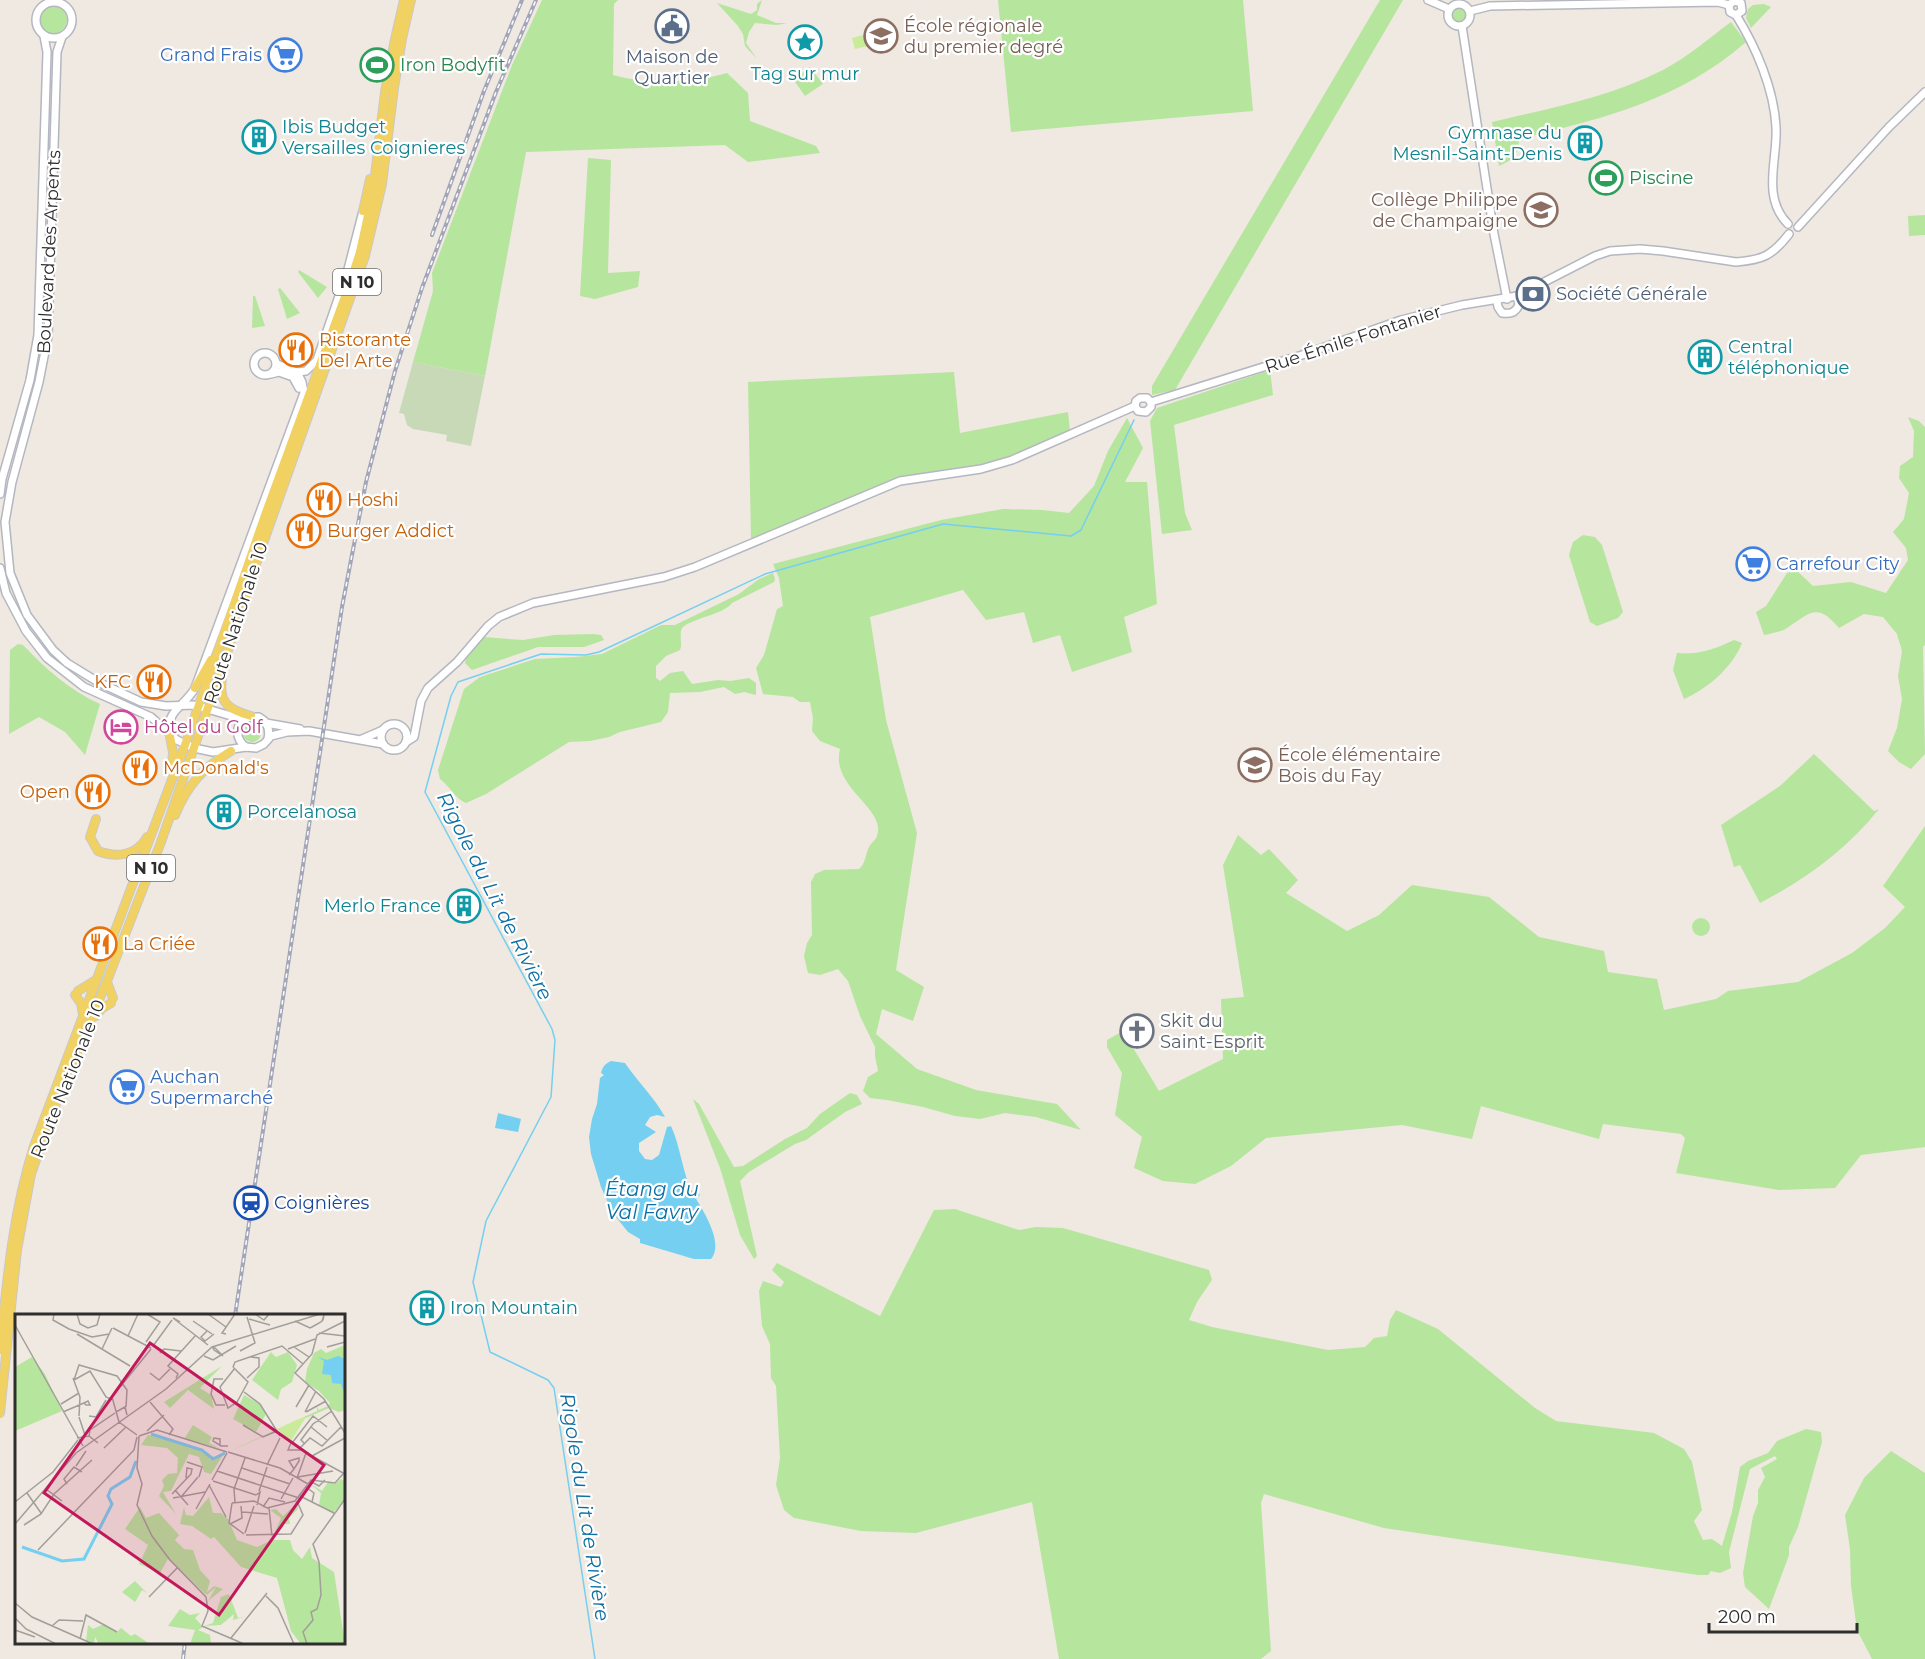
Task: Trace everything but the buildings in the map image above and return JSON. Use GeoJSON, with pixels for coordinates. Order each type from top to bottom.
{"type":"FeatureCollection","features":[{"type":"Feature","properties":{"kind":"main road","name":"N 10"},"geometry":{"type":"LineString","coordinates":[[0,1349],[14,1223],[34,1146],[185,745],[350,283],[368,221],[380,146],[385,92],[394,39],[404,0]]}},
{"type":"Feature","properties":{"kind":"main road","name":"Route Nationale 10"},"geometry":{"type":"LineString","coordinates":[[0,1413],[16,1250],[26,1196],[39,1148],[107,981],[160,842],[365,256],[382,184],[394,88],[411,0]]}},
{"type":"Feature","properties":{"kind":"main road"},"geometry":{"type":"LineString","coordinates":[[363,211],[375,153],[380,146]]}},
{"type":"Feature","properties":{"kind":"main road"},"geometry":{"type":"LineString","coordinates":[[195,688],[216,654]]}},
{"type":"Feature","properties":{"kind":"main road"},"geometry":{"type":"LineString","coordinates":[[225,659],[226,667],[221,687],[224,701],[229,708],[249,716]]}},
{"type":"Feature","properties":{"kind":"main road"},"geometry":{"type":"LineString","coordinates":[[169,731],[173,752],[173,762],[168,778],[170,783]]}},
{"type":"Feature","properties":{"kind":"main road"},"geometry":{"type":"LineString","coordinates":[[160,842],[166,838],[184,796],[199,775],[215,760],[231,751]]}},
{"type":"Feature","properties":{"kind":"main road"},"geometry":{"type":"LineString","coordinates":[[96,819],[91,840],[98,851],[111,856],[133,851],[152,832]]}},
{"type":"Feature","properties":{"kind":"main road"},"geometry":{"type":"LineString","coordinates":[[99,1000],[100,984],[104,972],[102,967]]}},
{"type":"Feature","properties":{"kind":"main road"},"geometry":{"type":"LineString","coordinates":[[84,1015],[76,993],[98,979]]}},
{"type":"Feature","properties":{"kind":"main road"},"geometry":{"type":"LineString","coordinates":[[89,1024],[112,1000],[107,981]]}},
{"type":"Feature","properties":{"kind":"main road"},"geometry":{"type":"LineString","coordinates":[[89,1024],[92,994]]}},
{"type":"Feature","properties":{"kind":"street"},"geometry":{"type":"LineString","coordinates":[[1428,0],[1449,9]]}},
{"type":"Feature","properties":{"kind":"street"},"geometry":{"type":"LineString","coordinates":[[1729,5],[1734,1],[1741,3],[1742,11],[1736,15]]}},
{"type":"Feature","properties":{"kind":"street"},"geometry":{"type":"LineString","coordinates":[[46,2],[62,2],[69,10],[72,19],[70,28],[62,37],[54,39],[44,36],[39,32],[35,20],[37,11],[46,2]]}},
{"type":"Feature","properties":{"kind":"street"},"geometry":{"type":"LineString","coordinates":[[1470,11],[1490,6],[1718,2],[1729,5]]}},
{"type":"Feature","properties":{"kind":"street"},"geometry":{"type":"LineString","coordinates":[[1459,3],[1466,6],[1470,11],[1468,22],[1462,26],[1454,26],[1449,20],[1449,9],[1459,3]]}},
{"type":"Feature","properties":{"kind":"street"},"geometry":{"type":"LineString","coordinates":[[1729,5],[1730,12],[1736,15],[1756,51],[1773,105],[1776,128],[1774,198],[1776,207],[1788,224]]}},
{"type":"Feature","properties":{"kind":"street"},"geometry":{"type":"LineString","coordinates":[[1462,26],[1507,299]]}},
{"type":"Feature","properties":{"kind":"street","name":"Boulevard des Arpents"},"geometry":{"type":"LineString","coordinates":[[0,494],[2,479],[30,380],[38,335],[48,52],[44,36]]}},
{"type":"Feature","properties":{"kind":"street","name":"Boulevard des Arpents"},"geometry":{"type":"LineString","coordinates":[[62,37],[57,52],[48,336],[39,382],[12,482],[4,522],[10,573],[31,622],[53,650],[67,663],[98,682],[141,702],[166,706],[199,706],[238,718],[249,716]]}},
{"type":"Feature","properties":{"kind":"street"},"geometry":{"type":"LineString","coordinates":[[1798,227],[1794,222],[1788,224],[1785,229],[1789,234],[1797,233],[1798,227],[1889,127],[1925,92]]}},
{"type":"Feature","properties":{"kind":"street"},"geometry":{"type":"LineString","coordinates":[[277,363],[297,372],[306,371],[317,360],[352,256],[363,211]]}},
{"type":"Feature","properties":{"kind":"street","name":"Rue Émile Fontanier"},"geometry":{"type":"LineString","coordinates":[[1150,402],[1302,355],[1401,320],[1465,304],[1517,297],[1595,256],[1610,251],[1640,249],[1736,262],[1753,261],[1772,254],[1789,234]]}},
{"type":"Feature","properties":{"kind":"street"},"geometry":{"type":"LineString","coordinates":[[1497,301],[1503,313],[1511,314],[1517,310],[1519,305],[1517,297]]}},
{"type":"Feature","properties":{"kind":"street"},"geometry":{"type":"LineString","coordinates":[[271,374],[277,363],[274,356],[269,353],[260,354],[255,358],[254,365],[257,371],[262,375],[271,374],[279,372],[293,376],[299,386],[299,403]]}},
{"type":"Feature","properties":{"kind":"street"},"geometry":{"type":"LineString","coordinates":[[169,731],[169,718],[172,713],[190,697],[195,688],[299,403],[304,388],[297,372]]}},
{"type":"Feature","properties":{"kind":"street"},"geometry":{"type":"LineString","coordinates":[[1142,397],[1147,398],[1150,402],[1150,410],[1138,411],[1136,406],[1136,401],[1142,397]]}},
{"type":"Feature","properties":{"kind":"street"},"geometry":{"type":"LineString","coordinates":[[266,723],[362,739],[383,744],[394,750],[402,747],[414,737],[421,701],[428,688],[458,662],[488,626],[499,617],[533,603],[664,577],[695,567],[900,481],[981,468],[1012,460],[1136,406]]}},
{"type":"Feature","properties":{"kind":"street"},"geometry":{"type":"LineString","coordinates":[[0,567],[5,590],[12,606],[26,631],[47,658],[84,687],[143,712],[185,745],[213,752],[231,751],[246,747],[259,747],[281,732],[309,731]]}},
{"type":"Feature","properties":{"kind":"street"},"geometry":{"type":"LineString","coordinates":[[246,747],[238,739],[237,729],[239,724],[249,716],[259,717],[266,723],[269,730],[268,739]]}},
{"type":"Feature","properties":{"kind":"street"},"geometry":{"type":"LineString","coordinates":[[362,739],[383,730],[388,725],[395,724],[402,726],[406,732],[406,742]]}},
{"type":"Feature","properties":{"kind":"street"},"geometry":{"type":"LineString","coordinates":[[406,732],[416,728]]}},
{"type":"Feature","properties":{"kind":"street"},"geometry":{"type":"LineString","coordinates":[[383,730],[381,737],[383,744]]}},
{"type":"Feature","properties":{"kind":"green space"},"geometry":{"type":"Polygon","coordinates":[[[542,0],[618,0],[614,4],[613,75],[670,82],[727,73],[748,93],[750,121],[816,146],[820,153],[748,162],[725,145],[526,152],[485,376],[413,362],[433,291],[432,273],[512,65],[542,0]]]}},
{"type":"Feature","properties":{"kind":"green space"},"geometry":{"type":"Polygon","coordinates":[[[762,0],[757,15],[776,23],[787,23],[777,25],[755,23],[746,43],[757,59],[745,46],[743,34],[738,26],[717,3],[751,14],[757,10],[757,4],[762,0]]]}},
{"type":"Feature","properties":{"kind":"green space"},"geometry":{"type":"Polygon","coordinates":[[[998,0],[1243,0],[1253,111],[1011,132],[998,0]]]}},
{"type":"Feature","properties":{"kind":"green space"},"geometry":{"type":"Polygon","coordinates":[[[1380,0],[1403,0],[1175,390],[1152,395],[1152,386],[1380,0]]]}},
{"type":"Feature","properties":{"kind":"green space"},"geometry":{"type":"Polygon","coordinates":[[[52,4],[58,5],[66,13],[66,25],[58,33],[52,34],[46,33],[38,25],[37,19],[38,13],[46,5],[52,4]]]}},
{"type":"Feature","properties":{"kind":"green space"},"geometry":{"type":"Polygon","coordinates":[[[1764,4],[1771,7],[1751,28],[1746,18],[1748,9],[1753,5],[1764,4]]]}},
{"type":"Feature","properties":{"kind":"green space"},"geometry":{"type":"Polygon","coordinates":[[[1458,6],[1464,9],[1467,15],[1464,21],[1458,24],[1452,21],[1449,15],[1452,9],[1458,6]]]}},
{"type":"Feature","properties":{"kind":"green space"},"geometry":{"type":"Polygon","coordinates":[[[1731,22],[1746,42],[1694,79],[1639,105],[1610,115],[1519,139],[1514,156],[1499,166],[1492,122],[1580,101],[1622,88],[1663,70],[1731,22]]]}},
{"type":"Feature","properties":{"kind":"green space"},"geometry":{"type":"Polygon","coordinates":[[[874,32],[877,44],[855,49],[852,38],[874,32]]]}},
{"type":"Feature","properties":{"kind":"green space"},"geometry":{"type":"Polygon","coordinates":[[[810,67],[823,84],[805,96],[793,79],[810,67]]]}},
{"type":"Feature","properties":{"kind":"green space"},"geometry":{"type":"Polygon","coordinates":[[[588,158],[611,160],[608,273],[640,271],[638,287],[595,299],[580,296],[588,158]]]}},
{"type":"Feature","properties":{"kind":"green space"},"geometry":{"type":"Polygon","coordinates":[[[1925,215],[1925,235],[1909,236],[1908,216],[1925,215]]]}},
{"type":"Feature","properties":{"kind":"green space"},"geometry":{"type":"Polygon","coordinates":[[[299,270],[327,287],[318,298],[298,272],[299,270]]]}},
{"type":"Feature","properties":{"kind":"green space"},"geometry":{"type":"Polygon","coordinates":[[[280,288],[300,313],[287,319],[278,289],[280,288]]]}},
{"type":"Feature","properties":{"kind":"green space"},"geometry":{"type":"Polygon","coordinates":[[[253,296],[255,296],[265,326],[252,328],[253,296]]]}},
{"type":"Feature","properties":{"kind":"green space"},"geometry":{"type":"Polygon","coordinates":[[[413,362],[485,376],[471,446],[446,441],[447,435],[413,429],[407,425],[404,414],[399,413],[413,362]]]}},
{"type":"Feature","properties":{"kind":"green space"},"geometry":{"type":"Polygon","coordinates":[[[1270,370],[1273,395],[1174,425],[1185,513],[1192,530],[1162,534],[1150,421],[1157,408],[1270,370]]]}},
{"type":"Feature","properties":{"kind":"green space"},"geometry":{"type":"Polygon","coordinates":[[[954,372],[960,433],[1068,412],[1070,431],[995,462],[901,477],[751,539],[748,382],[954,372]]]}},
{"type":"Feature","properties":{"kind":"green space"},"geometry":{"type":"Polygon","coordinates":[[[1908,417],[1919,421],[1925,427],[1925,645],[1923,647],[1925,754],[1911,769],[1899,762],[1888,751],[1897,728],[1902,699],[1898,676],[1902,651],[1897,634],[1883,617],[1864,614],[1839,628],[1825,615],[1813,613],[1785,629],[1764,635],[1756,612],[1766,606],[1787,573],[1797,571],[1813,586],[1851,582],[1886,593],[1908,560],[1906,548],[1893,532],[1904,519],[1909,493],[1899,478],[1900,466],[1913,457],[1914,431],[1908,417]]]}},
{"type":"Feature","properties":{"kind":"green space"},"geometry":{"type":"Polygon","coordinates":[[[1127,418],[1143,448],[1125,482],[1147,482],[1157,604],[1124,617],[1132,652],[1072,672],[1060,635],[1033,643],[1024,612],[986,620],[963,590],[870,617],[886,720],[917,833],[896,970],[924,987],[913,1021],[882,1009],[876,1034],[917,1069],[976,1090],[1057,1104],[1081,1130],[1036,1117],[1005,1113],[980,1119],[870,1098],[863,1091],[868,1077],[878,1071],[875,1047],[860,1016],[848,981],[838,969],[820,975],[808,973],[804,956],[807,943],[812,935],[811,882],[815,874],[824,870],[859,869],[876,837],[878,826],[874,816],[843,775],[839,763],[840,749],[820,741],[812,731],[813,718],[810,702],[800,702],[793,697],[763,694],[756,668],[764,655],[777,609],[783,606],[779,578],[773,564],[941,520],[1003,509],[1069,513],[1094,486],[1108,451],[1127,418]]]}},
{"type":"Feature","properties":{"kind":"green space"},"geometry":{"type":"Polygon","coordinates":[[[1583,535],[1595,537],[1602,545],[1623,612],[1618,618],[1597,626],[1590,622],[1569,555],[1573,542],[1583,535]]]}},
{"type":"Feature","properties":{"kind":"green space"},"geometry":{"type":"Polygon","coordinates":[[[773,573],[774,582],[732,603],[723,610],[683,627],[680,650],[666,656],[656,666],[656,678],[660,681],[670,673],[683,671],[692,684],[749,678],[756,683],[756,695],[744,692],[735,694],[724,687],[700,692],[670,693],[668,712],[661,722],[609,737],[569,742],[486,794],[466,803],[459,799],[440,779],[438,770],[464,689],[480,677],[535,659],[602,654],[661,625],[675,625],[739,594],[759,579],[773,573]]]}},
{"type":"Feature","properties":{"kind":"green space"},"geometry":{"type":"Polygon","coordinates":[[[554,635],[601,635],[604,640],[584,647],[538,647],[472,670],[465,663],[466,658],[483,637],[523,640],[554,635]]]}},
{"type":"Feature","properties":{"kind":"green space"},"geometry":{"type":"Polygon","coordinates":[[[1734,640],[1742,643],[1732,661],[1718,677],[1684,699],[1673,670],[1677,653],[1706,651],[1734,640]]]}},
{"type":"Feature","properties":{"kind":"green space"},"geometry":{"type":"Polygon","coordinates":[[[18,644],[23,645],[68,686],[100,704],[85,755],[65,732],[39,717],[9,734],[10,650],[18,644]]]}},
{"type":"Feature","properties":{"kind":"green space"},"geometry":{"type":"Polygon","coordinates":[[[252,724],[258,727],[261,733],[258,739],[252,742],[246,739],[243,733],[246,727],[252,724]]]}},
{"type":"Feature","properties":{"kind":"green space"},"geometry":{"type":"Polygon","coordinates":[[[1814,754],[1874,811],[1879,809],[1867,824],[1839,850],[1809,874],[1760,903],[1740,865],[1734,867],[1721,825],[1780,786],[1814,754]]]}},
{"type":"Feature","properties":{"kind":"green space"},"geometry":{"type":"Polygon","coordinates":[[[1925,826],[1925,1147],[1861,1155],[1835,1188],[1779,1190],[1676,1173],[1685,1138],[1681,1134],[1603,1124],[1599,1139],[1481,1106],[1472,1139],[1402,1125],[1266,1138],[1231,1166],[1195,1184],[1163,1181],[1134,1168],[1142,1137],[1115,1115],[1122,1073],[1107,1047],[1107,1040],[1123,1031],[1159,1091],[1223,1059],[1221,999],[1244,997],[1223,865],[1238,835],[1261,855],[1269,849],[1298,880],[1286,893],[1347,931],[1379,915],[1412,885],[1489,897],[1539,937],[1604,951],[1608,972],[1657,979],[1664,1010],[1716,999],[1728,991],[1798,982],[1852,953],[1885,928],[1905,907],[1883,886],[1925,826]]]}},
{"type":"Feature","properties":{"kind":"green space"},"geometry":{"type":"Polygon","coordinates":[[[1701,918],[1707,921],[1710,927],[1707,933],[1701,936],[1695,933],[1692,927],[1695,921],[1701,918]]]}},
{"type":"Feature","properties":{"kind":"green space"},"geometry":{"type":"Polygon","coordinates":[[[850,1093],[857,1095],[862,1104],[845,1112],[806,1140],[795,1144],[749,1172],[740,1181],[757,1256],[754,1259],[740,1235],[720,1168],[693,1099],[699,1104],[734,1167],[743,1166],[807,1128],[820,1114],[850,1093]]]}},
{"type":"Feature","properties":{"kind":"green space"},"geometry":{"type":"Polygon","coordinates":[[[955,1209],[1019,1230],[1036,1227],[1063,1228],[1209,1270],[1212,1280],[1197,1302],[1189,1320],[1212,1327],[1328,1350],[1365,1347],[1374,1338],[1387,1336],[1390,1320],[1396,1310],[1438,1329],[1535,1408],[1556,1421],[1654,1433],[1684,1449],[1692,1462],[1702,1510],[1694,1521],[1703,1540],[1712,1539],[1722,1546],[1732,1512],[1740,1467],[1768,1453],[1777,1441],[1806,1429],[1821,1432],[1822,1442],[1798,1527],[1789,1547],[1789,1555],[1769,1609],[1745,1587],[1743,1573],[1753,1516],[1758,1503],[1758,1490],[1765,1477],[1761,1468],[1777,1459],[1775,1456],[1750,1469],[1729,1552],[1731,1568],[1720,1573],[1711,1571],[1708,1575],[1384,1528],[1264,1494],[1261,1503],[1271,1651],[1261,1659],[1059,1659],[1032,1502],[916,1533],[861,1531],[794,1518],[784,1510],[776,1485],[780,1458],[776,1386],[771,1378],[770,1344],[762,1326],[759,1291],[763,1281],[781,1287],[784,1282],[772,1270],[777,1263],[880,1316],[934,1210],[955,1209]]]}},
{"type":"Feature","properties":{"kind":"green space"},"geometry":{"type":"Polygon","coordinates":[[[1891,1451],[1925,1473],[1925,1659],[1872,1659],[1857,1630],[1845,1515],[1864,1478],[1891,1451]]]}},
{"type":"Feature","properties":{"kind":"water","name":"Étang du Val Favry"},"geometry":{"type":"Polygon","coordinates":[[[611,1061],[625,1063],[665,1117],[657,1115],[650,1117],[645,1125],[656,1132],[639,1143],[639,1151],[645,1159],[652,1160],[659,1155],[667,1127],[671,1126],[689,1186],[693,1194],[700,1195],[696,1199],[712,1229],[715,1246],[711,1259],[694,1259],[640,1243],[640,1239],[628,1232],[612,1212],[601,1187],[591,1154],[589,1137],[597,1104],[600,1078],[604,1075],[601,1073],[611,1061]]]}},
{"type":"Feature","properties":{"kind":"water"},"geometry":{"type":"Polygon","coordinates":[[[498,1113],[521,1119],[518,1132],[495,1128],[498,1113]]]}},
{"type":"Feature","properties":{"kind":"waterway","name":"Rigole du Lit de Rivière"},"geometry":{"type":"LineString","coordinates":[[595,1659],[554,1388],[548,1380],[490,1352],[473,1282],[486,1221],[551,1097],[555,1040],[552,1029],[425,792],[451,696],[458,682],[541,654],[586,655],[599,652],[765,574],[943,524],[1071,536],[1081,530],[1134,420]]}},
{"type":"Feature","properties":{"kind":"railway"},"geometry":{"type":"LineString","coordinates":[[432,235],[484,91],[522,0]]}},
{"type":"Feature","properties":{"kind":"railway"},"geometry":{"type":"LineString","coordinates":[[235,1314],[342,607],[366,482],[395,371],[422,288],[496,92],[536,0]]}},
{"type":"Feature","properties":{"kind":"railway"},"geometry":{"type":"LineString","coordinates":[[183,1659],[185,1644]]}},
{"type":"Feature","properties":{"kind":"place","name":"Maison de Quartier"},"geometry":{"type":"Point","coordinates":[672,26]}},
{"type":"Feature","properties":{"kind":"place","name":"École régionale du premier degré"},"geometry":{"type":"Point","coordinates":[881,36]}},
{"type":"Feature","properties":{"kind":"place","name":"Tag sur mur"},"geometry":{"type":"Point","coordinates":[805,42]}},
{"type":"Feature","properties":{"kind":"place","name":"Grand Frais"},"geometry":{"type":"Point","coordinates":[285,55]}},
{"type":"Feature","properties":{"kind":"place","name":"Iron Bodyfit"},"geometry":{"type":"Point","coordinates":[377,65]}},
{"type":"Feature","properties":{"kind":"place","name":"Ibis Budget Versailles Coignieres"},"geometry":{"type":"Point","coordinates":[259,137]}},
{"type":"Feature","properties":{"kind":"place","name":"Gymnase du Mesnil-Saint-Denis"},"geometry":{"type":"Point","coordinates":[1585,143]}},
{"type":"Feature","properties":{"kind":"place","name":"Piscine"},"geometry":{"type":"Point","coordinates":[1606,178]}},
{"type":"Feature","properties":{"kind":"place","name":"Collège Philippe de Champaigne"},"geometry":{"type":"Point","coordinates":[1541,210]}},
{"type":"Feature","properties":{"kind":"place","name":"Société Générale"},"geometry":{"type":"Point","coordinates":[1533,294]}},
{"type":"Feature","properties":{"kind":"place","name":"Ristorante Del Arte"},"geometry":{"type":"Point","coordinates":[296,350]}},
{"type":"Feature","properties":{"kind":"place","name":"Central téléphonique"},"geometry":{"type":"Point","coordinates":[1705,357]}},
{"type":"Feature","properties":{"kind":"place","name":"Hoshi"},"geometry":{"type":"Point","coordinates":[324,500]}},
{"type":"Feature","properties":{"kind":"place","name":"Burger Addict"},"geometry":{"type":"Point","coordinates":[304,531]}},
{"type":"Feature","properties":{"kind":"place","name":"Carrefour City"},"geometry":{"type":"Point","coordinates":[1753,564]}},
{"type":"Feature","properties":{"kind":"place","name":"KFC"},"geometry":{"type":"Point","coordinates":[154,682]}},
{"type":"Feature","properties":{"kind":"place","name":"Hôtel du Golf"},"geometry":{"type":"Point","coordinates":[121,727]}},
{"type":"Feature","properties":{"kind":"place","name":"École élémentaire Bois du Fay"},"geometry":{"type":"Point","coordinates":[1255,765]}},
{"type":"Feature","properties":{"kind":"place","name":"McDonald's"},"geometry":{"type":"Point","coordinates":[140,768]}},
{"type":"Feature","properties":{"kind":"place","name":"Open"},"geometry":{"type":"Point","coordinates":[93,792]}},
{"type":"Feature","properties":{"kind":"place","name":"Porcelanosa"},"geometry":{"type":"Point","coordinates":[224,812]}},
{"type":"Feature","properties":{"kind":"place","name":"Merlo France"},"geometry":{"type":"Point","coordinates":[464,906]}},
{"type":"Feature","properties":{"kind":"place","name":"La Criée"},"geometry":{"type":"Point","coordinates":[100,944]}},
{"type":"Feature","properties":{"kind":"place","name":"Skit du Saint-Esprit"},"geometry":{"type":"Point","coordinates":[1137,1031]}},
{"type":"Feature","properties":{"kind":"place","name":"Auchan Supermarché"},"geometry":{"type":"Point","coordinates":[127,1087]}},
{"type":"Feature","properties":{"kind":"place","name":"Coignières"},"geometry":{"type":"Point","coordinates":[251,1203]}},
{"type":"Feature","properties":{"kind":"place","name":"Iron Mountain"},"geometry":{"type":"Point","coordinates":[427,1308]}}]}
